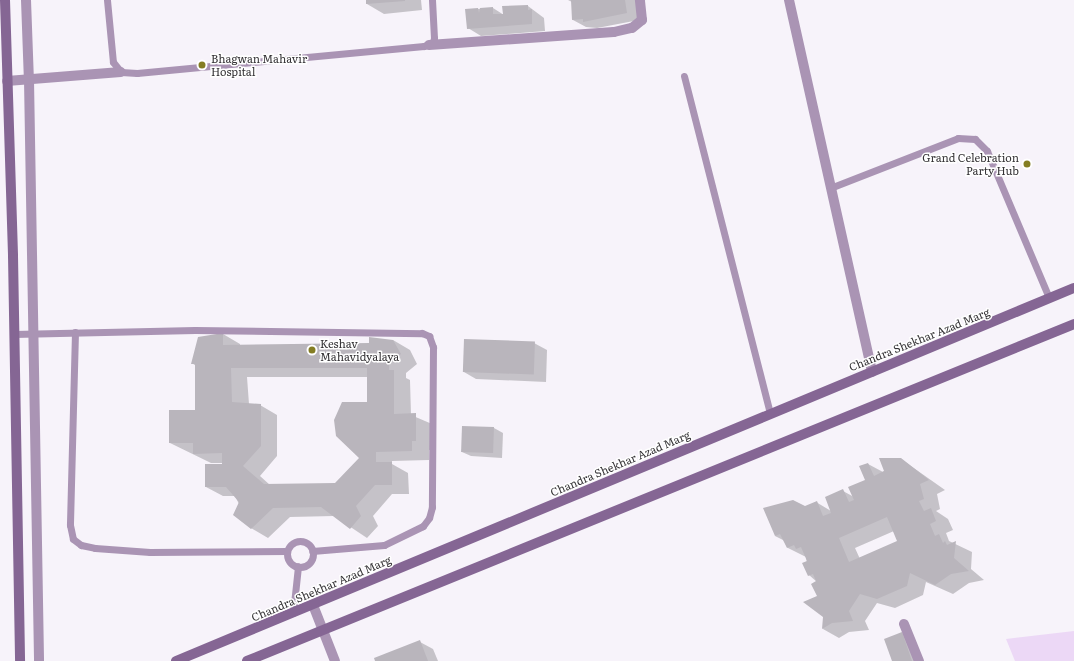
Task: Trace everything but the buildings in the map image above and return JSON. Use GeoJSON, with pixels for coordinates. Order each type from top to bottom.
{"type":"FeatureCollection","features":[{"type":"Feature","properties":{"kind":"street"},"geometry":{"type":"LineString","coordinates":[[5,0],[14,334],[20,661]]}},
{"type":"Feature","properties":{"kind":"street"},"geometry":{"type":"LineString","coordinates":[[26,0],[29,80],[32,333],[39,661]]}},
{"type":"Feature","properties":{"kind":"street"},"geometry":{"type":"LineString","coordinates":[[429,45],[626,29],[638,25],[642,20],[640,0]]}},
{"type":"Feature","properties":{"kind":"street"},"geometry":{"type":"LineString","coordinates":[[789,0],[872,372]]}},
{"type":"Feature","properties":{"kind":"street"},"geometry":{"type":"LineString","coordinates":[[7,81],[121,72]]}},
{"type":"Feature","properties":{"kind":"street","name":"Chandra Shekhar Azad Marg"},"geometry":{"type":"LineString","coordinates":[[176,661],[1074,288]]}},
{"type":"Feature","properties":{"kind":"street"},"geometry":{"type":"LineString","coordinates":[[247,661],[1074,324]]}},
{"type":"Feature","properties":{"kind":"street"},"geometry":{"type":"LineString","coordinates":[[313,605],[335,661]]}},
{"type":"Feature","properties":{"kind":"street"},"geometry":{"type":"LineString","coordinates":[[904,624],[919,661]]}},
{"type":"Feature","properties":{"kind":"lane"},"geometry":{"type":"LineString","coordinates":[[106,0],[113,62],[121,72],[429,45],[434,38],[432,0]]}},
{"type":"Feature","properties":{"kind":"lane"},"geometry":{"type":"LineString","coordinates":[[684,76],[770,413]]}},
{"type":"Feature","properties":{"kind":"lane"},"geometry":{"type":"LineString","coordinates":[[830,188],[958,138],[975,139],[987,151],[1049,298]]}},
{"type":"Feature","properties":{"kind":"lane"},"geometry":{"type":"LineString","coordinates":[[14,334],[195,330],[422,333],[429,336],[434,347],[432,507],[429,518],[423,526],[384,545],[312,551]]}},
{"type":"Feature","properties":{"kind":"lane"},"geometry":{"type":"LineString","coordinates":[[75,332],[70,525],[73,539],[81,545],[95,548],[150,552],[287,551]]}},
{"type":"Feature","properties":{"kind":"lane"},"geometry":{"type":"LineString","coordinates":[[300,540],[308,543],[312,551],[309,563],[298,566],[291,563],[287,551],[292,544],[300,540]]}},
{"type":"Feature","properties":{"kind":"lane"},"geometry":{"type":"LineString","coordinates":[[293,613],[298,566]]}},
{"type":"Feature","properties":{"kind":"shaded area"},"geometry":{"type":"Polygon","coordinates":[[[1074,631],[1074,661],[1015,661],[1006,639],[1074,631]]]}},
{"type":"Feature","properties":{"kind":"place","name":"Bhagwan Mahavir Hospital"},"geometry":{"type":"Point","coordinates":[202,65]}},
{"type":"Feature","properties":{"kind":"place","name":"Grand Celebration Party Hub"},"geometry":{"type":"Point","coordinates":[1027,164]}},
{"type":"Feature","properties":{"kind":"place","name":"Keshav Mahavidyalaya"},"geometry":{"type":"Point","coordinates":[312,350]}}]}
